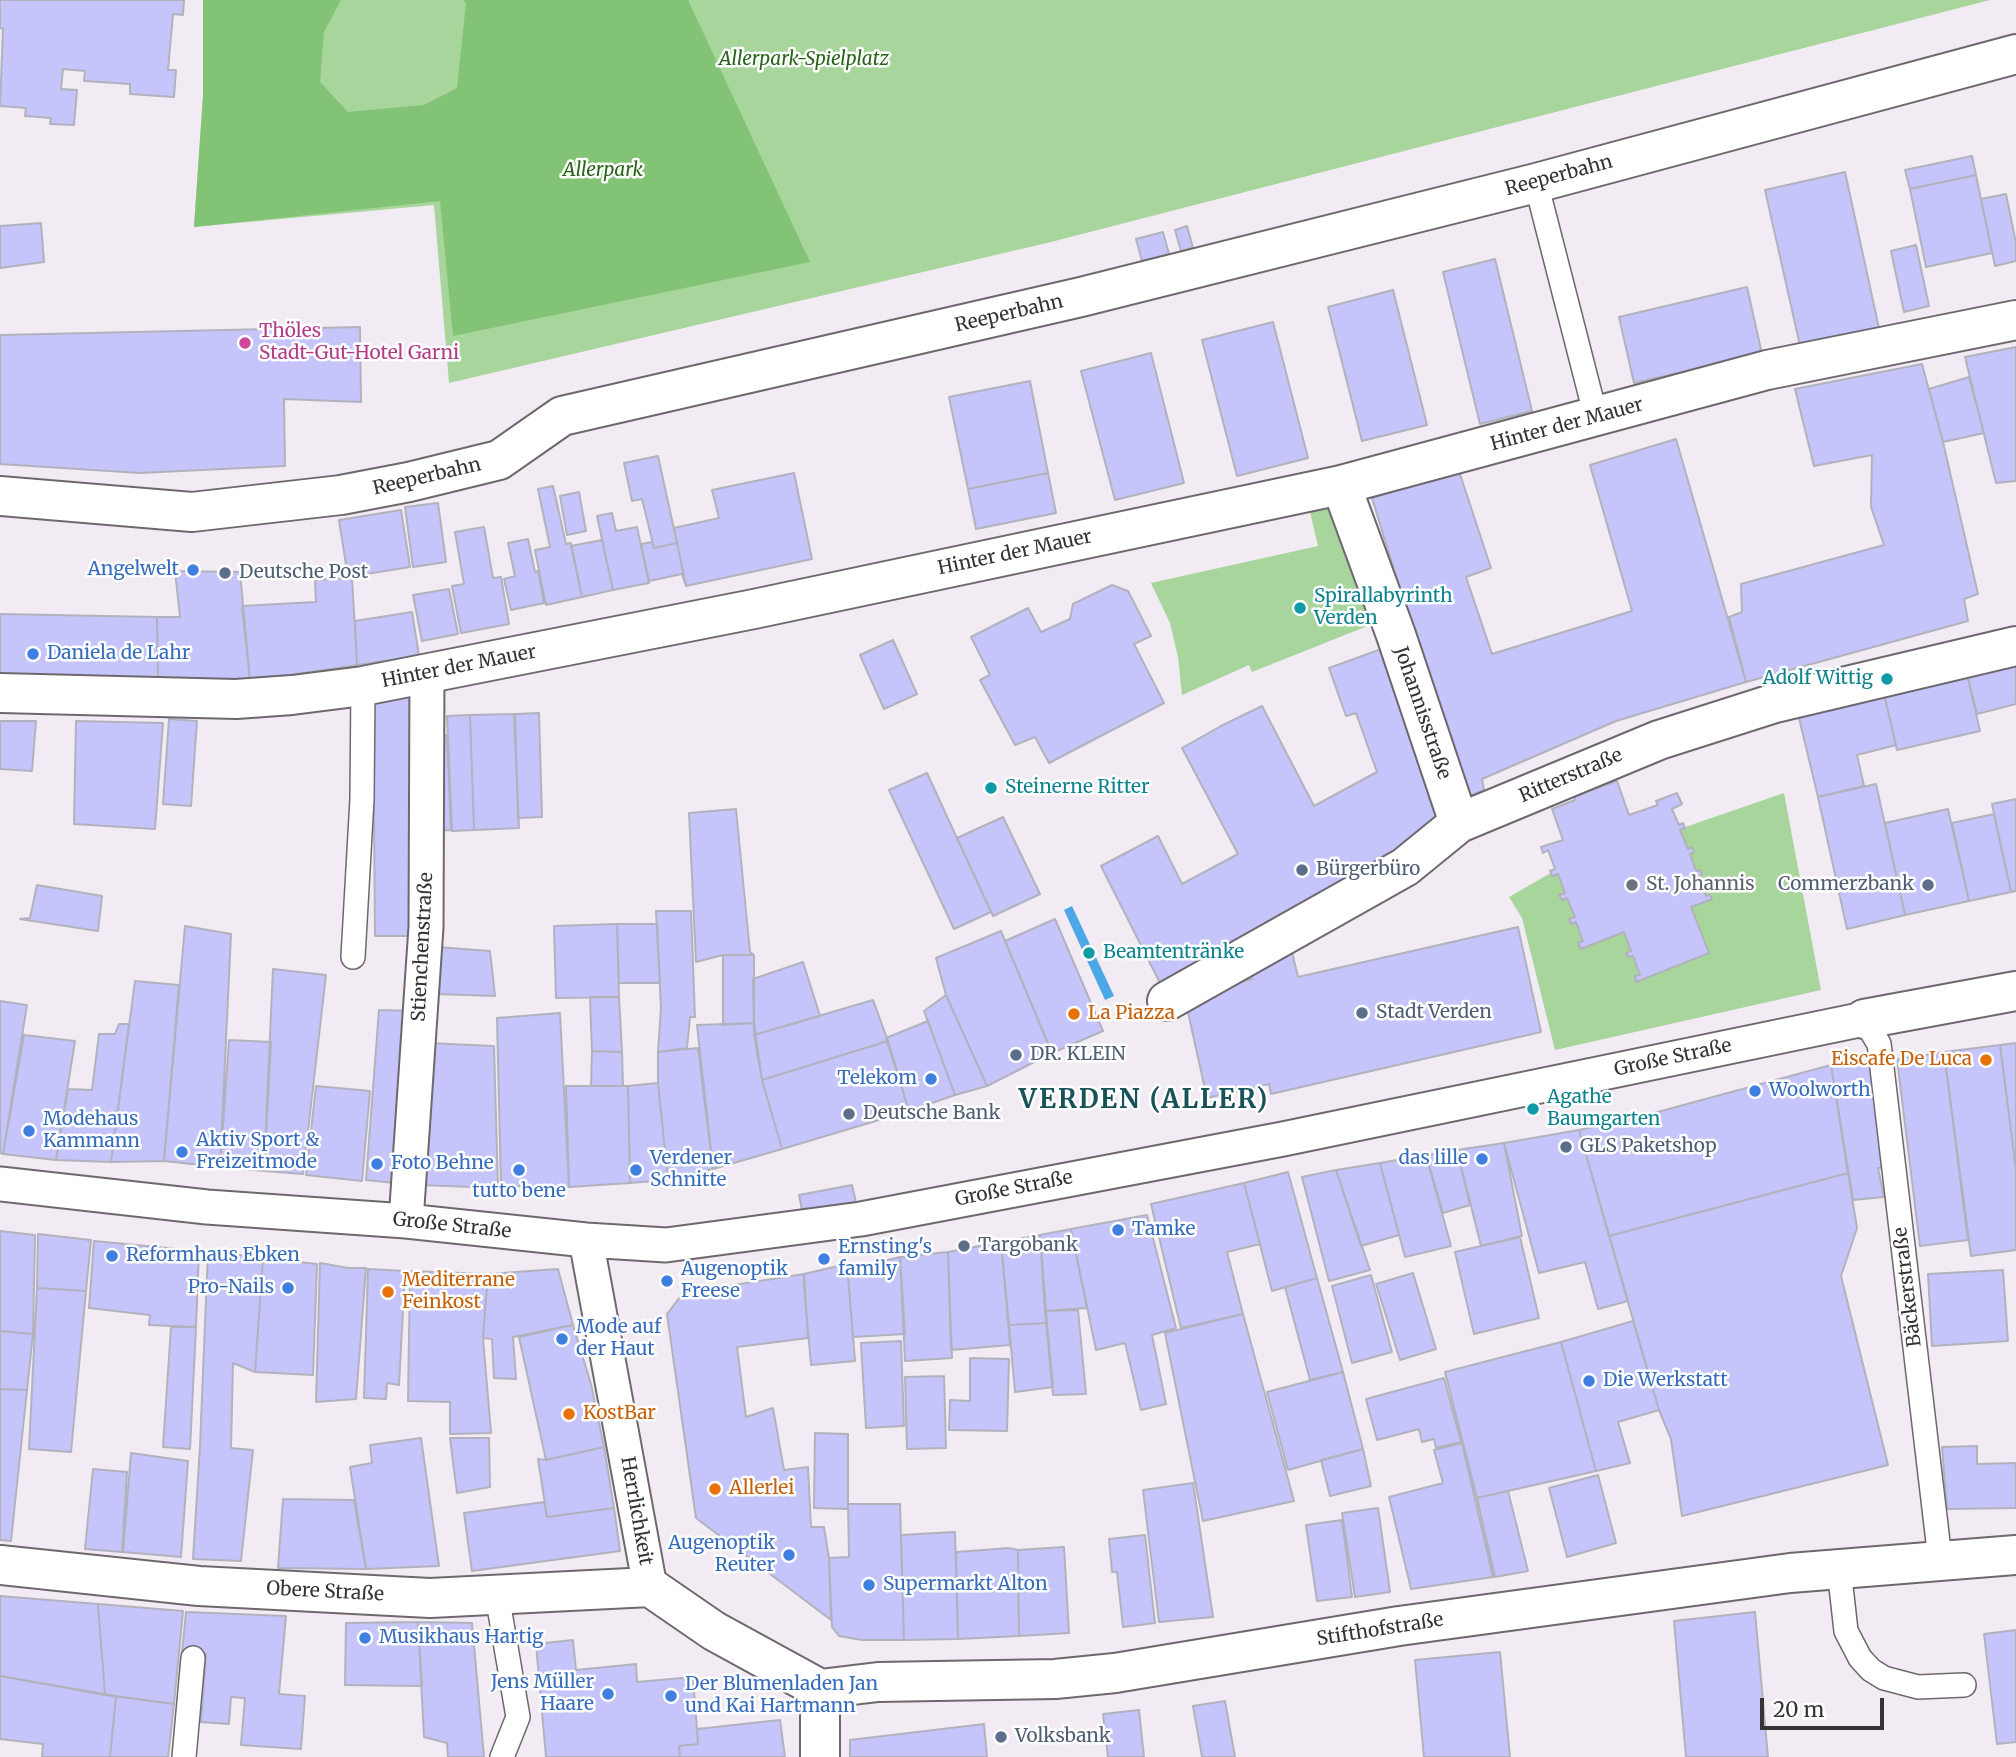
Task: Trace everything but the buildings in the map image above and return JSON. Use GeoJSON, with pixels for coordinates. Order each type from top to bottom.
{"type":"FeatureCollection","features":[{"type":"Feature","properties":{"kind":"street","name":"Reeperbahn"},"geometry":{"type":"LineString","coordinates":[[0,496],[192,512],[341,495],[409,482],[499,460],[562,416],[1082,297],[1535,183],[2016,54]]}},
{"type":"Feature","properties":{"kind":"street","name":"Hinter der Mauer"},"geometry":{"type":"LineString","coordinates":[[0,694],[236,699],[363,686],[754,609],[1341,485],[1767,370],[2016,320]]}},
{"type":"Feature","properties":{"kind":"street","name":"Johannisstraße"},"geometry":{"type":"LineString","coordinates":[[1341,485],[1396,635],[1459,823]]}},
{"type":"Feature","properties":{"kind":"street","name":"Ritterstraße"},"geometry":{"type":"LineString","coordinates":[[1167,1001],[1405,867],[1459,823],[1659,740],[1775,703],[2016,646]]}},
{"type":"Feature","properties":{"kind":"street","name":"Stienchenstraße"},"geometry":{"type":"LineString","coordinates":[[406,1221],[426,927],[427,672]]}},
{"type":"Feature","properties":{"kind":"street","name":"Große Straße"},"geometry":{"type":"LineString","coordinates":[[0,1184],[207,1207],[406,1221],[586,1240],[666,1245],[861,1219],[1283,1139],[1864,1019],[2016,991]]}},
{"type":"Feature","properties":{"kind":"street","name":"Herrlichkeit"},"geometry":{"type":"LineString","coordinates":[[586,1240],[650,1587],[714,1631],[820,1689]]}},
{"type":"Feature","properties":{"kind":"street","name":"Stifthofstraße"},"geometry":{"type":"LineString","coordinates":[[820,1689],[878,1682],[1055,1679],[1115,1673],[1399,1626],[1790,1573],[2016,1555]]}},
{"type":"Feature","properties":{"kind":"street","name":"Obere Straße"},"geometry":{"type":"LineString","coordinates":[[0,1565],[199,1597],[430,1598],[650,1587]]}},
{"type":"Feature","properties":{"kind":"street"},"geometry":{"type":"LineString","coordinates":[[820,1689],[820,1757]]}},
{"type":"Feature","properties":{"kind":"lane"},"geometry":{"type":"LineString","coordinates":[[1535,183],[1596,417]]}},
{"type":"Feature","properties":{"kind":"lane"},"geometry":{"type":"LineString","coordinates":[[353,957],[362,799],[363,686]]}},
{"type":"Feature","properties":{"kind":"lane","name":"Bäckerstraße"},"geometry":{"type":"LineString","coordinates":[[1864,1019],[1879,1044],[1940,1559]]}},
{"type":"Feature","properties":{"kind":"lane"},"geometry":{"type":"LineString","coordinates":[[1839,1569],[1846,1630],[1871,1671],[1884,1678],[1917,1687],[1964,1685]]}},
{"type":"Feature","properties":{"kind":"lane"},"geometry":{"type":"LineString","coordinates":[[497,1595],[518,1717],[507,1751],[502,1757]]}},
{"type":"Feature","properties":{"kind":"lane"},"geometry":{"type":"LineString","coordinates":[[184,1757],[193,1658]]}},
{"type":"Feature","properties":{"kind":"green space","name":"Allerpark"},"geometry":{"type":"Polygon","coordinates":[[[203,0],[1990,0],[1051,242],[449,383],[434,205],[194,227],[203,96],[203,0]]]}},
{"type":"Feature","properties":{"kind":"green space"},"geometry":{"type":"Polygon","coordinates":[[[203,0],[341,0],[324,32],[320,82],[348,112],[424,105],[457,88],[466,3],[463,0],[688,0],[810,262],[453,336],[440,201],[194,227],[203,96],[203,0]]]}},
{"type":"Feature","properties":{"kind":"green space"},"geometry":{"type":"Polygon","coordinates":[[[1338,507],[1375,623],[1252,672],[1249,665],[1182,695],[1178,657],[1170,623],[1151,583],[1318,546],[1310,512],[1338,507]]]}},
{"type":"Feature","properties":{"kind":"green space"},"geometry":{"type":"Polygon","coordinates":[[[1784,793],[1821,990],[1555,1050],[1522,918],[1509,897],[1549,874],[1784,793]]]}},
{"type":"Feature","properties":{"kind":"water","name":"Beamtentränke"},"geometry":{"type":"Polygon","coordinates":[[[1072,906],[1114,996],[1105,1000],[1064,910],[1072,906]]]}},
{"type":"Feature","properties":{"kind":"place","name":"Thöles Stadt-Gut-Hotel Garni"},"geometry":{"type":"Point","coordinates":[245,343]}},
{"type":"Feature","properties":{"kind":"place","name":"Angelwelt"},"geometry":{"type":"Point","coordinates":[193,570]}},
{"type":"Feature","properties":{"kind":"place","name":"Deutsche Post"},"geometry":{"type":"Point","coordinates":[225,573]}},
{"type":"Feature","properties":{"kind":"place","name":"Spirallabyrinth Verden"},"geometry":{"type":"Point","coordinates":[1300,608]}},
{"type":"Feature","properties":{"kind":"place","name":"Daniela de Lahr"},"geometry":{"type":"Point","coordinates":[33,654]}},
{"type":"Feature","properties":{"kind":"place","name":"Adolf Wittig"},"geometry":{"type":"Point","coordinates":[1887,679]}},
{"type":"Feature","properties":{"kind":"place","name":"Steinerne Ritter"},"geometry":{"type":"Point","coordinates":[991,788]}},
{"type":"Feature","properties":{"kind":"place","name":"Bürgerbüro"},"geometry":{"type":"Point","coordinates":[1302,870]}},
{"type":"Feature","properties":{"kind":"place","name":"St. Johannis"},"geometry":{"type":"Point","coordinates":[1632,885]}},
{"type":"Feature","properties":{"kind":"place","name":"Commerzbank"},"geometry":{"type":"Point","coordinates":[1928,885]}},
{"type":"Feature","properties":{"kind":"place","name":"Beamtentränke"},"geometry":{"type":"Point","coordinates":[1089,953]}},
{"type":"Feature","properties":{"kind":"place","name":"Stadt Verden"},"geometry":{"type":"Point","coordinates":[1362,1013]}},
{"type":"Feature","properties":{"kind":"place","name":"La Piazza"},"geometry":{"type":"Point","coordinates":[1074,1014]}},
{"type":"Feature","properties":{"kind":"place","name":"DR. KLEIN"},"geometry":{"type":"Point","coordinates":[1016,1055]}},
{"type":"Feature","properties":{"kind":"place","name":"Eiscafe De Luca"},"geometry":{"type":"Point","coordinates":[1986,1060]}},
{"type":"Feature","properties":{"kind":"place","name":"Telekom"},"geometry":{"type":"Point","coordinates":[931,1079]}},
{"type":"Feature","properties":{"kind":"place","name":"Woolworth"},"geometry":{"type":"Point","coordinates":[1755,1091]}},
{"type":"Feature","properties":{"kind":"place","name":"Agathe Baumgarten"},"geometry":{"type":"Point","coordinates":[1533,1109]}},
{"type":"Feature","properties":{"kind":"place","name":"Deutsche Bank"},"geometry":{"type":"Point","coordinates":[849,1114]}},
{"type":"Feature","properties":{"kind":"place","name":"Modehaus Kammann"},"geometry":{"type":"Point","coordinates":[29,1131]}},
{"type":"Feature","properties":{"kind":"place","name":"GLS Paketshop"},"geometry":{"type":"Point","coordinates":[1566,1147]}},
{"type":"Feature","properties":{"kind":"place","name":"Aktiv Sport & Freizeitmode"},"geometry":{"type":"Point","coordinates":[182,1152]}},
{"type":"Feature","properties":{"kind":"place","name":"das lille"},"geometry":{"type":"Point","coordinates":[1482,1159]}},
{"type":"Feature","properties":{"kind":"place","name":"Foto Behne"},"geometry":{"type":"Point","coordinates":[377,1164]}},
{"type":"Feature","properties":{"kind":"place","name":"tutto bene"},"geometry":{"type":"Point","coordinates":[519,1170]}},
{"type":"Feature","properties":{"kind":"place","name":"Verdener Schnitte"},"geometry":{"type":"Point","coordinates":[636,1170]}},
{"type":"Feature","properties":{"kind":"place","name":"Tamke"},"geometry":{"type":"Point","coordinates":[1118,1230]}},
{"type":"Feature","properties":{"kind":"place","name":"Targobank"},"geometry":{"type":"Point","coordinates":[964,1246]}},
{"type":"Feature","properties":{"kind":"place","name":"Reformhaus Ebken"},"geometry":{"type":"Point","coordinates":[112,1256]}},
{"type":"Feature","properties":{"kind":"place","name":"Ernsting's family"},"geometry":{"type":"Point","coordinates":[824,1259]}},
{"type":"Feature","properties":{"kind":"place","name":"Augenoptik Freese"},"geometry":{"type":"Point","coordinates":[667,1281]}},
{"type":"Feature","properties":{"kind":"place","name":"Pro-Nails"},"geometry":{"type":"Point","coordinates":[288,1288]}},
{"type":"Feature","properties":{"kind":"place","name":"Mediterrane Feinkost"},"geometry":{"type":"Point","coordinates":[388,1292]}},
{"type":"Feature","properties":{"kind":"place","name":"Mode auf der Haut"},"geometry":{"type":"Point","coordinates":[562,1339]}},
{"type":"Feature","properties":{"kind":"place","name":"Die Werkstatt"},"geometry":{"type":"Point","coordinates":[1589,1381]}},
{"type":"Feature","properties":{"kind":"place","name":"KostBar"},"geometry":{"type":"Point","coordinates":[569,1414]}},
{"type":"Feature","properties":{"kind":"place","name":"Allerlei"},"geometry":{"type":"Point","coordinates":[715,1489]}},
{"type":"Feature","properties":{"kind":"place","name":"Augenoptik Reuter"},"geometry":{"type":"Point","coordinates":[789,1555]}},
{"type":"Feature","properties":{"kind":"place","name":"Supermarkt Alton"},"geometry":{"type":"Point","coordinates":[869,1585]}},
{"type":"Feature","properties":{"kind":"place","name":"Musikhaus Hartig"},"geometry":{"type":"Point","coordinates":[365,1638]}},
{"type":"Feature","properties":{"kind":"place","name":"Jens Müller Haare"},"geometry":{"type":"Point","coordinates":[608,1694]}},
{"type":"Feature","properties":{"kind":"place","name":"Der Blumenladen Jan und Kai Hartmann"},"geometry":{"type":"Point","coordinates":[671,1696]}},
{"type":"Feature","properties":{"kind":"place","name":"Volksbank"},"geometry":{"type":"Point","coordinates":[1001,1737]}},
{"type":"Feature","properties":{"kind":"district","name":"VERDEN (ALLER)"},"geometry":{"type":"Point","coordinates":[1144,1101]}},
{"type":"Feature","properties":{"kind":"park label","name":"Allerpark-Spielplatz"},"geometry":{"type":"Point","coordinates":[804,60]}}]}
